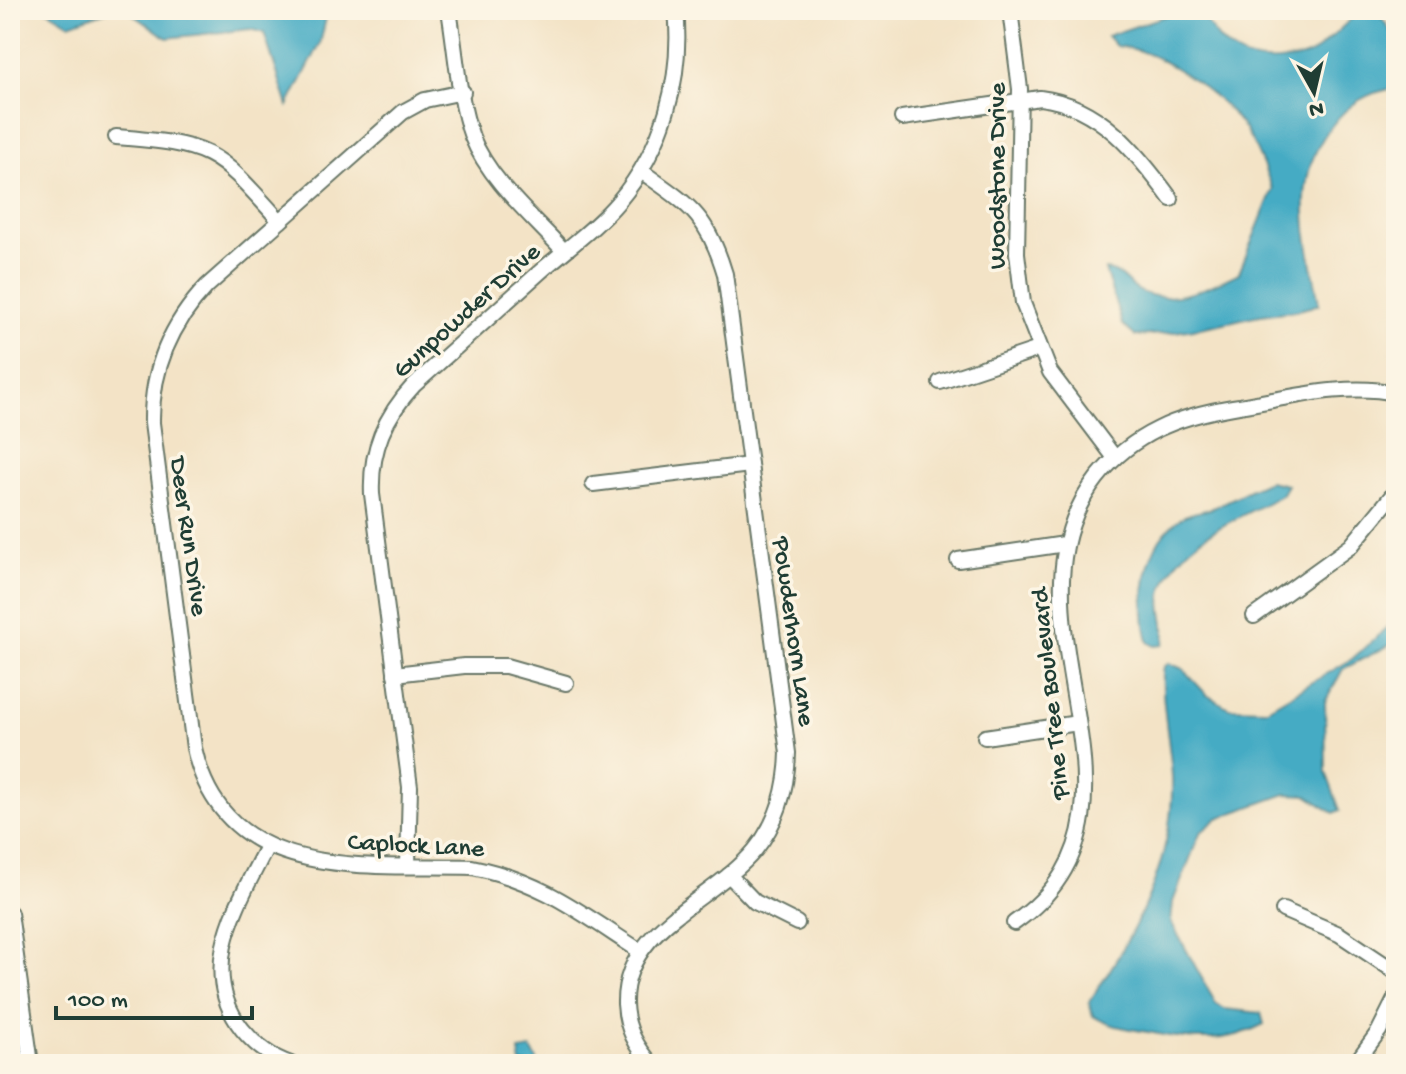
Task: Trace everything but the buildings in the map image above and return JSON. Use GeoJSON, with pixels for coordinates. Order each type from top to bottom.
{"type":"FeatureCollection","features":[{"type":"Feature","properties":{"kind":"street"},"geometry":{"type":"LineString","coordinates":[[449,10],[470,130],[481,154],[564,251]]}},
{"type":"Feature","properties":{"kind":"street","name":"Gunpowder Drive"},"geometry":{"type":"LineString","coordinates":[[408,865],[410,787],[372,494],[372,469],[379,437],[391,412],[414,385],[613,207],[641,171],[656,142],[672,93],[677,57],[676,10]]}},
{"type":"Feature","properties":{"kind":"street","name":"Woodstone Drive"},"geometry":{"type":"LineString","coordinates":[[1010,10],[1020,100],[1018,266],[1023,303],[1039,349],[1066,396],[1115,458]]}},
{"type":"Feature","properties":{"kind":"street","name":"Deer Run Drive"},"geometry":{"type":"LineString","coordinates":[[267,846],[242,829],[218,803],[196,755],[151,410],[161,356],[180,318],[207,286],[403,112],[425,100],[463,92]]}},
{"type":"Feature","properties":{"kind":"street"},"geometry":{"type":"LineString","coordinates":[[902,118],[1020,100],[1059,101],[1102,123],[1136,152],[1171,199]]}},
{"type":"Feature","properties":{"kind":"street"},"geometry":{"type":"LineString","coordinates":[[116,137],[183,143],[215,155],[280,221]]}},
{"type":"Feature","properties":{"kind":"street","name":"Powderhorn Lane"},"geometry":{"type":"LineString","coordinates":[[641,171],[690,206],[703,220],[718,250],[729,293],[788,766],[780,803],[768,831],[729,875],[654,935],[640,951],[627,981],[626,1010],[633,1038],[652,1064]]}},
{"type":"Feature","properties":{"kind":"street"},"geometry":{"type":"LineString","coordinates":[[940,382],[1039,349]]}},
{"type":"Feature","properties":{"kind":"street","name":"Pine Tree Boulevard"},"geometry":{"type":"LineString","coordinates":[[1014,923],[1047,896],[1068,865],[1076,843],[1086,789],[1060,601],[1065,544],[1082,500],[1115,458],[1154,429],[1199,413],[1342,390],[1396,393]]}},
{"type":"Feature","properties":{"kind":"street"},"geometry":{"type":"LineString","coordinates":[[593,484],[750,465]]}},
{"type":"Feature","properties":{"kind":"street"},"geometry":{"type":"LineString","coordinates":[[1254,616],[1351,546],[1396,491]]}},
{"type":"Feature","properties":{"kind":"street"},"geometry":{"type":"LineString","coordinates":[[958,560],[1065,544]]}},
{"type":"Feature","properties":{"kind":"street"},"geometry":{"type":"LineString","coordinates":[[395,674],[464,666],[506,666],[566,683]]}},
{"type":"Feature","properties":{"kind":"street"},"geometry":{"type":"LineString","coordinates":[[985,737],[1078,723]]}},
{"type":"Feature","properties":{"kind":"street"},"geometry":{"type":"LineString","coordinates":[[267,846],[227,930],[221,971],[225,995],[237,1022],[267,1052],[291,1064]]}},
{"type":"Feature","properties":{"kind":"street","name":"Caplock Lane"},"geometry":{"type":"LineString","coordinates":[[267,846],[312,862],[472,867],[519,877],[541,887],[640,951]]}},
{"type":"Feature","properties":{"kind":"street"},"geometry":{"type":"LineString","coordinates":[[729,875],[755,902],[797,923]]}},
{"type":"Feature","properties":{"kind":"street"},"geometry":{"type":"LineString","coordinates":[[1283,910],[1339,934],[1396,972]]}},
{"type":"Feature","properties":{"kind":"street"},"geometry":{"type":"LineString","coordinates":[[10,913],[12,947],[31,1064]]}},
{"type":"Feature","properties":{"kind":"street"},"geometry":{"type":"LineString","coordinates":[[1355,1064],[1379,1031],[1396,997]]}},
{"type":"Feature","properties":{"kind":"water"},"geometry":{"type":"Polygon","coordinates":[[[47,10],[109,10],[70,24],[47,10]]]}},
{"type":"Feature","properties":{"kind":"water"},"geometry":{"type":"Polygon","coordinates":[[[127,10],[328,10],[320,44],[288,106],[264,33],[251,29],[167,38],[127,10]]]}},
{"type":"Feature","properties":{"kind":"water"},"geometry":{"type":"Polygon","coordinates":[[[1183,10],[1202,12],[1215,35],[1232,51],[1253,60],[1265,61],[1307,55],[1321,47],[1362,10],[1376,10],[1396,38],[1396,88],[1367,96],[1344,112],[1317,149],[1309,170],[1305,213],[1319,304],[1191,330],[1135,336],[1122,324],[1105,270],[1119,274],[1148,295],[1162,297],[1189,294],[1228,279],[1239,273],[1273,189],[1249,135],[1219,101],[1169,64],[1133,49],[1116,46],[1107,36],[1183,10]]]}},
{"type":"Feature","properties":{"kind":"water"},"geometry":{"type":"Polygon","coordinates":[[[1269,481],[1287,485],[1281,495],[1212,532],[1182,556],[1163,590],[1163,645],[1154,646],[1148,642],[1144,591],[1159,541],[1169,528],[1186,515],[1212,508],[1269,481]]]}},
{"type":"Feature","properties":{"kind":"water"},"geometry":{"type":"Polygon","coordinates":[[[1396,620],[1396,642],[1343,669],[1325,702],[1326,772],[1340,810],[1334,813],[1306,795],[1286,794],[1218,818],[1200,833],[1173,902],[1171,922],[1216,1004],[1225,1009],[1261,1013],[1264,1024],[1237,1035],[1196,1039],[1122,1028],[1093,1016],[1089,1002],[1122,951],[1149,896],[1167,837],[1172,777],[1163,690],[1164,667],[1169,663],[1183,669],[1207,695],[1229,708],[1267,709],[1352,659],[1396,620]]]}},
{"type":"Feature","properties":{"kind":"water"},"geometry":{"type":"Polygon","coordinates":[[[531,1049],[539,1064],[521,1064],[519,1051],[531,1049]]]}}]}
